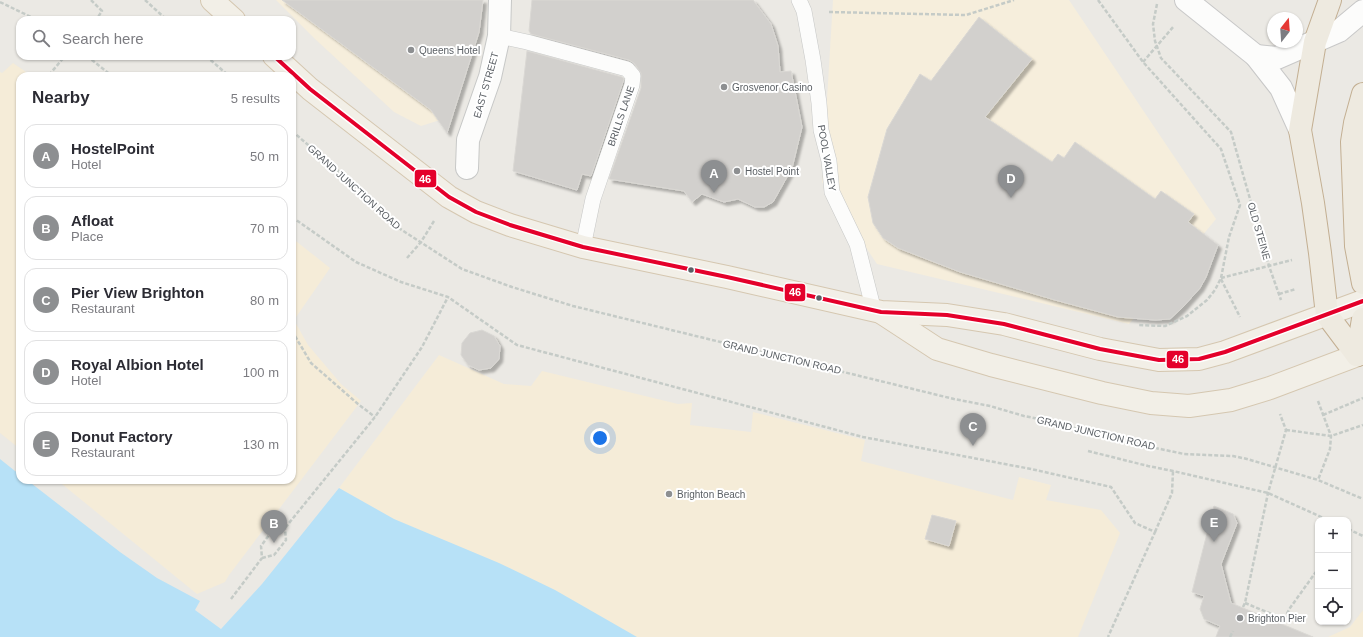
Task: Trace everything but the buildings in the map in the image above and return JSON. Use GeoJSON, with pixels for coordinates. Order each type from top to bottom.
{"type":"FeatureCollection","features":[{"type":"Feature","properties":{"kind":"highway"},"geometry":{"type":"LineString","coordinates":[[1330,0],[1315,42],[1300,130],[1313,203],[1327,315],[1361,357]]}},
{"type":"Feature","properties":{"kind":"highway"},"geometry":{"type":"LineString","coordinates":[[1363,94],[1355,123],[1352,142],[1356,246],[1363,283]]}},
{"type":"Feature","properties":{"kind":"highway"},"geometry":{"type":"LineString","coordinates":[[1361,357],[1363,319]]}},
{"type":"Feature","properties":{"kind":"main road"},"geometry":{"type":"LineString","coordinates":[[212,0],[230,16]]}},
{"type":"Feature","properties":{"kind":"main road","name":"EAST STREET"},"geometry":{"type":"LineString","coordinates":[[467,168],[468,140],[490,76],[499,36],[500,0]]}},
{"type":"Feature","properties":{"kind":"main road"},"geometry":{"type":"LineString","coordinates":[[1189,2],[1256,56],[1281,88],[1300,130]]}},
{"type":"Feature","properties":{"kind":"main road"},"geometry":{"type":"LineString","coordinates":[[1256,56],[1277,58],[1339,31],[1363,11]]}},
{"type":"Feature","properties":{"kind":"main road"},"geometry":{"type":"LineString","coordinates":[[278,60],[291,72]]}},
{"type":"Feature","properties":{"kind":"main road"},"geometry":{"type":"LineString","coordinates":[[296,76],[310,89],[449,197],[476,212],[510,225],[583,247],[727,277],[878,311],[947,315],[1004,324],[1100,349],[1159,360],[1199,359],[1245,345],[1363,301]]}},
{"type":"Feature","properties":{"kind":"main road"},"geometry":{"type":"LineString","coordinates":[[878,311],[937,349],[991,365],[1102,393],[1151,403],[1189,406],[1231,400],[1361,357]]}},
{"type":"Feature","properties":{"kind":"lane","name":"POOL VALLEY"},"geometry":{"type":"LineString","coordinates":[[801,6],[817,89],[821,130],[830,162],[832,192],[857,244],[878,311]]}},
{"type":"Feature","properties":{"kind":"lane","name":"BRILLS LANE"},"geometry":{"type":"LineString","coordinates":[[499,36],[627,69],[633,76],[632,85],[593,199],[583,247]]}},
{"type":"Feature","properties":{"kind":"path"},"geometry":{"type":"LineString","coordinates":[[91,0],[102,11],[99,16]]}},
{"type":"Feature","properties":{"kind":"path"},"geometry":{"type":"LineString","coordinates":[[145,0],[163,16]]}},
{"type":"Feature","properties":{"kind":"path"},"geometry":{"type":"LineString","coordinates":[[801,6],[966,14],[1014,0]]}},
{"type":"Feature","properties":{"kind":"path"},"geometry":{"type":"LineString","coordinates":[[1098,0],[1143,62],[1221,149],[1240,205],[1229,237],[1221,278],[1215,290],[1207,300],[1186,316],[1165,326],[1135,325]]}},
{"type":"Feature","properties":{"kind":"path","name":"OLD STEINE"},"geometry":{"type":"LineString","coordinates":[[1158,0],[1153,24],[1155,41],[1161,58],[1231,132],[1269,266],[1292,328]]}},
{"type":"Feature","properties":{"kind":"path"},"geometry":{"type":"LineString","coordinates":[[0,2],[29,16]]}},
{"type":"Feature","properties":{"kind":"path"},"geometry":{"type":"LineString","coordinates":[[1143,62],[1157,47],[1189,2]]}},
{"type":"Feature","properties":{"kind":"path"},"geometry":{"type":"LineString","coordinates":[[52,72],[62,60]]}},
{"type":"Feature","properties":{"kind":"path"},"geometry":{"type":"LineString","coordinates":[[92,60],[107,72]]}},
{"type":"Feature","properties":{"kind":"path"},"geometry":{"type":"LineString","coordinates":[[211,60],[224,72]]}},
{"type":"Feature","properties":{"kind":"path","name":"GRAND JUNCTION ROAD"},"geometry":{"type":"LineString","coordinates":[[296,135],[350,182],[391,223],[462,269],[512,287],[573,306],[954,399],[990,406],[1113,439],[1184,454],[1233,456],[1318,480],[1363,499]]}},
{"type":"Feature","properties":{"kind":"path"},"geometry":{"type":"LineString","coordinates":[[296,221],[356,262],[401,282],[448,297],[517,345],[863,436],[1031,469],[1111,487],[1135,523],[1154,532]]}},
{"type":"Feature","properties":{"kind":"path"},"geometry":{"type":"LineString","coordinates":[[407,258],[421,242],[430,226]]}},
{"type":"Feature","properties":{"kind":"path"},"geometry":{"type":"LineString","coordinates":[[262,558],[261,546],[272,531],[285,528],[375,417],[422,348],[448,297]]}},
{"type":"Feature","properties":{"kind":"path"},"geometry":{"type":"LineString","coordinates":[[296,338],[311,363],[375,417]]}},
{"type":"Feature","properties":{"kind":"path"},"geometry":{"type":"LineString","coordinates":[[1308,374],[1331,436],[1330,449],[1318,480]]}},
{"type":"Feature","properties":{"kind":"path"},"geometry":{"type":"LineString","coordinates":[[1323,415],[1363,398]]}},
{"type":"Feature","properties":{"kind":"path"},"geometry":{"type":"LineString","coordinates":[[1286,430],[1331,436],[1363,425]]}},
{"type":"Feature","properties":{"kind":"path"},"geometry":{"type":"LineString","coordinates":[[1088,451],[1268,493],[1321,517]]}},
{"type":"Feature","properties":{"kind":"path"},"geometry":{"type":"LineString","coordinates":[[1108,637],[1172,492],[1173,471]]}},
{"type":"Feature","properties":{"kind":"path"},"geometry":{"type":"LineString","coordinates":[[1243,607],[1268,493]]}},
{"type":"Feature","properties":{"kind":"path"},"geometry":{"type":"LineString","coordinates":[[230,599],[262,558],[274,555],[286,540],[285,528]]}},
{"type":"Feature","properties":{"kind":"path"},"geometry":{"type":"LineString","coordinates":[[1351,530],[1363,536]]}},
{"type":"Feature","properties":{"kind":"path"},"geometry":{"type":"LineString","coordinates":[[1282,623],[1290,608],[1315,573]]}},
{"type":"Feature","properties":{"kind":"path"},"geometry":{"type":"LineString","coordinates":[[1245,603],[1284,620]]}},
{"type":"Feature","properties":{"kind":"path"},"geometry":{"type":"LineString","coordinates":[[1230,637],[1233,631]]}},
{"type":"Feature","properties":{"kind":"shaded area","name":"Queens Hotel"},"geometry":{"type":"Polygon","coordinates":[[[276,0],[483,0],[479,32],[467,68],[440,120],[421,126],[394,112],[315,39],[296,20],[296,16],[292,16],[276,0]]]}},
{"type":"Feature","properties":{"kind":"shaded area"},"geometry":{"type":"Polygon","coordinates":[[[833,0],[1069,0],[1216,219],[1129,324],[877,264],[822,182],[833,0]]]}},
{"type":"Feature","properties":{"kind":"sand"},"geometry":{"type":"Polygon","coordinates":[[[13,63],[26,72],[16,72],[16,446],[0,433],[0,72],[2,73],[13,63]]]}},
{"type":"Feature","properties":{"kind":"sand"},"geometry":{"type":"Polygon","coordinates":[[[296,241],[330,268],[296,317],[296,241]]]}},
{"type":"Feature","properties":{"kind":"sand"},"geometry":{"type":"Polygon","coordinates":[[[296,324],[308,345],[341,384],[361,401],[225,582],[197,594],[62,484],[296,484],[296,324]]]}},
{"type":"Feature","properties":{"kind":"sand","name":"Brighton Beach"},"geometry":{"type":"Polygon","coordinates":[[[439,355],[504,384],[531,386],[542,371],[678,404],[692,403],[690,425],[751,432],[753,412],[865,440],[861,461],[1013,500],[1019,477],[1051,485],[1046,500],[1101,510],[1120,533],[1078,637],[602,637],[339,488],[439,355]]]}},
{"type":"Feature","properties":{"kind":"sand"},"geometry":{"type":"Polygon","coordinates":[[[1363,610],[1363,637],[1328,637],[1350,627],[1363,610]]]}},
{"type":"Feature","properties":{"kind":"water"},"geometry":{"type":"Polygon","coordinates":[[[0,459],[16,472],[16,484],[32,484],[120,552],[157,578],[200,601],[195,610],[221,629],[262,584],[339,488],[394,519],[499,563],[555,590],[637,637],[0,637],[0,459]]]}},
{"type":"Feature","properties":{"kind":"transit line","name":"46"},"geometry":{"type":"LineString","coordinates":[[278,60],[291,72]]}},
{"type":"Feature","properties":{"kind":"transit line","name":"46"},"geometry":{"type":"LineString","coordinates":[[296,76],[310,89],[449,197],[476,212],[510,225],[583,247],[727,277],[881,312],[947,315],[1004,324],[1100,349],[1159,360],[1199,359],[1225,352],[1363,301]]}},
{"type":"Feature","properties":{"kind":"place","name":"Queens Hotel"},"geometry":{"type":"Point","coordinates":[411,50]}},
{"type":"Feature","properties":{"kind":"place","name":"Grosvenor Casino"},"geometry":{"type":"Point","coordinates":[724,87]}},
{"type":"Feature","properties":{"kind":"place","name":"Hostel Point"},"geometry":{"type":"Point","coordinates":[737,171]}},
{"type":"Feature","properties":{"kind":"place","name":"HostelPoint"},"geometry":{"type":"Point","coordinates":[714,193]}},
{"type":"Feature","properties":{"kind":"place","name":"Royal Albion Hotel"},"geometry":{"type":"Point","coordinates":[1011,198]}},
{"type":"Feature","properties":{"kind":"place","name":"Pier View Brighton"},"geometry":{"type":"Point","coordinates":[973,446]}},
{"type":"Feature","properties":{"kind":"place","name":"Brighton Beach"},"geometry":{"type":"Point","coordinates":[669,494]}},
{"type":"Feature","properties":{"kind":"place","name":"Donut Factory"},"geometry":{"type":"Point","coordinates":[1214,542]}},
{"type":"Feature","properties":{"kind":"place","name":"Afloat"},"geometry":{"type":"Point","coordinates":[274,543]}},
{"type":"Feature","properties":{"kind":"place","name":"Brighton Pier"},"geometry":{"type":"Point","coordinates":[1240,618]}}]}
